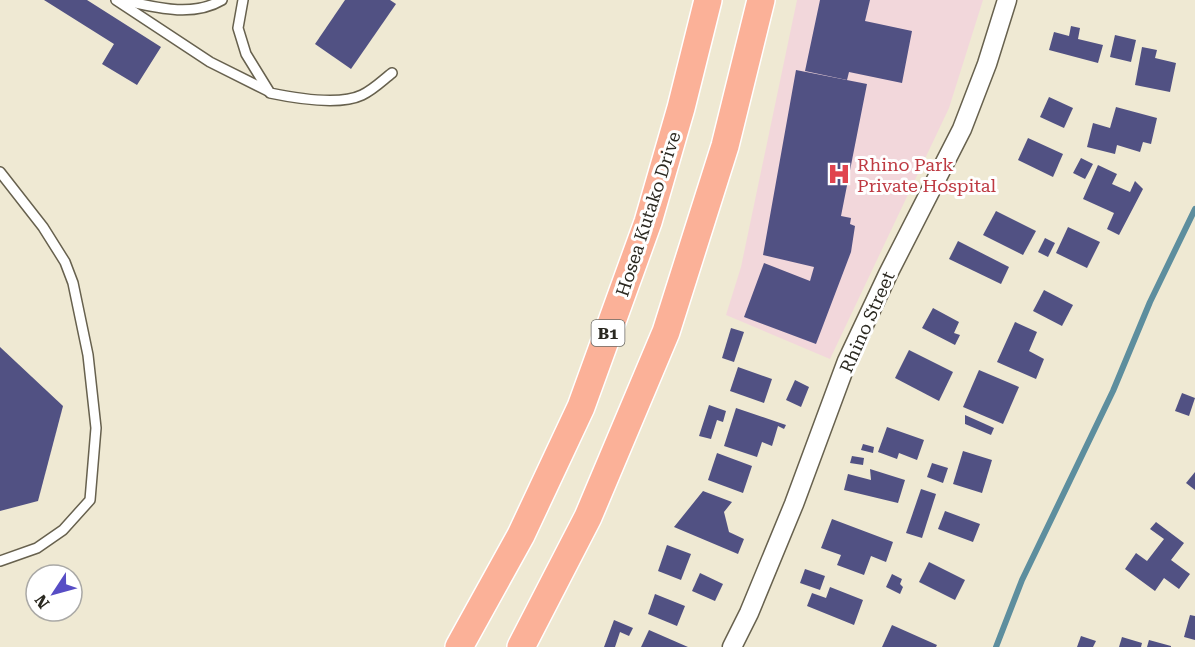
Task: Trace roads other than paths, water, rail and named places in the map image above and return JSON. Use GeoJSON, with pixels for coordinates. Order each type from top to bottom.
{"type":"FeatureCollection","features":[{"type":"Feature","properties":{"kind":"main road","name":"Hosea Kutako Drive"},"geometry":{"type":"LineString","coordinates":[[459,647],[521,535],[581,407],[648,222],[681,108],[708,0]]}},
{"type":"Feature","properties":{"kind":"main road"},"geometry":{"type":"LineString","coordinates":[[521,647],[588,517],[666,332],[724,146],[762,3]]}},
{"type":"Feature","properties":{"kind":"street","name":"Rhino Street"},"geometry":{"type":"LineString","coordinates":[[732,647],[749,613],[794,504],[847,361],[888,274],[962,129],[987,64],[1007,0]]}},
{"type":"Feature","properties":{"kind":"lane"},"geometry":{"type":"LineString","coordinates":[[116,0],[210,62],[270,93],[300,99],[332,100],[362,96],[392,73]]}},
{"type":"Feature","properties":{"kind":"lane"},"geometry":{"type":"LineString","coordinates":[[122,0],[179,10],[210,7],[222,0]]}},
{"type":"Feature","properties":{"kind":"lane"},"geometry":{"type":"LineString","coordinates":[[176,0],[179,10]]}},
{"type":"Feature","properties":{"kind":"lane"},"geometry":{"type":"LineString","coordinates":[[243,0],[238,28],[246,54],[270,93]]}},
{"type":"Feature","properties":{"kind":"lane"},"geometry":{"type":"LineString","coordinates":[[0,172],[43,227],[64,262],[73,283],[88,355],[96,428],[90,500],[63,530],[37,548],[0,561]]}},
{"type":"Feature","properties":{"kind":"waterway"},"geometry":{"type":"LineString","coordinates":[[996,647],[1022,580],[1113,391],[1150,302],[1195,209]]}},
{"type":"Feature","properties":{"kind":"place","name":"Rhino Park Private Hospital"},"geometry":{"type":"Point","coordinates":[839,174]}}]}
